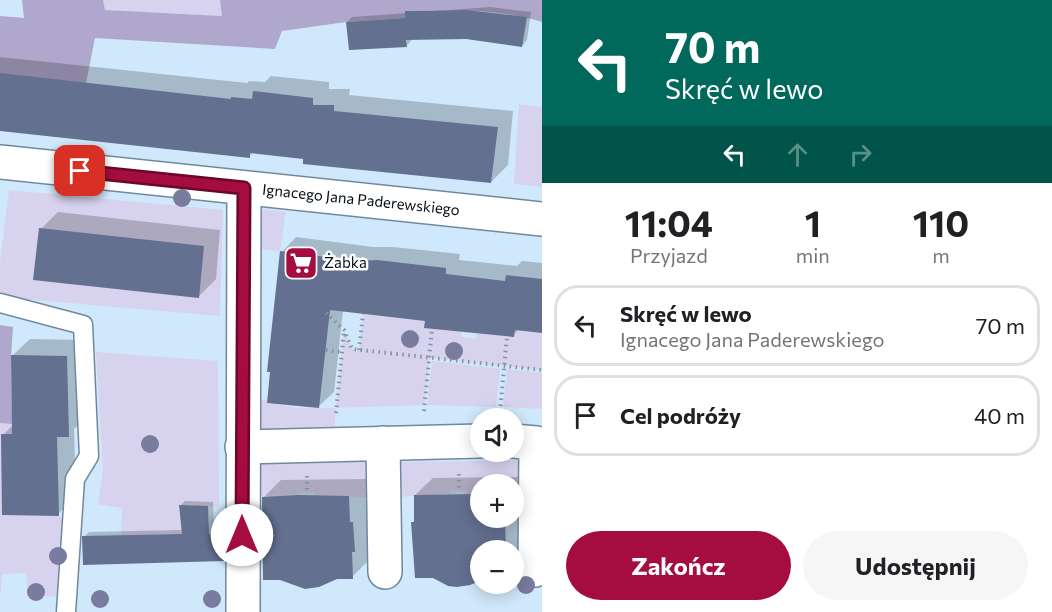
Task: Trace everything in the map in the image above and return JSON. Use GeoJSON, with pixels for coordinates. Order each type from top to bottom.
{"type":"FeatureCollection","features":[{"type":"Feature","properties":{"kind":"street","name":"Ignacego Jana Paderewskiego"},"geometry":{"type":"LineString","coordinates":[[0,162],[542,219]]}},
{"type":"Feature","properties":{"kind":"street"},"geometry":{"type":"LineString","coordinates":[[243,612],[244,188]]}},
{"type":"Feature","properties":{"kind":"street"},"geometry":{"type":"LineString","coordinates":[[242,447],[470,441]]}},
{"type":"Feature","properties":{"kind":"street"},"geometry":{"type":"LineString","coordinates":[[524,442],[536,443],[535,570]]}},
{"type":"Feature","properties":{"kind":"street"},"geometry":{"type":"LineString","coordinates":[[383,443],[385,572]]}},
{"type":"Feature","properties":{"kind":"lane"},"geometry":{"type":"LineString","coordinates":[[0,303],[83,325],[89,456],[75,479],[66,612]]}},
{"type":"Feature","properties":{"kind":"path"},"geometry":{"type":"LineString","coordinates":[[326,313],[344,330],[352,349],[542,370]]}},
{"type":"Feature","properties":{"kind":"path"},"geometry":{"type":"LineString","coordinates":[[359,350],[363,314]]}},
{"type":"Feature","properties":{"kind":"path"},"geometry":{"type":"LineString","coordinates":[[424,410],[432,328]]}},
{"type":"Feature","properties":{"kind":"path"},"geometry":{"type":"LineString","coordinates":[[333,444],[344,330]]}},
{"type":"Feature","properties":{"kind":"path"},"geometry":{"type":"LineString","coordinates":[[500,408],[507,336]]}},
{"type":"Feature","properties":{"kind":"path"},"geometry":{"type":"LineString","coordinates":[[326,350],[342,352]]}},
{"type":"Feature","properties":{"kind":"shaded area"},"geometry":{"type":"Polygon","coordinates":[[[22,0],[103,0],[105,10],[222,16],[220,0],[542,0],[542,22],[491,12],[406,11],[405,18],[346,22],[282,31],[275,49],[95,38],[86,83],[0,74],[0,16],[24,18],[22,0]]]}},
{"type":"Feature","properties":{"kind":"shaded area"},"geometry":{"type":"Polygon","coordinates":[[[103,0],[220,0],[222,16],[105,10],[103,0]]]}},
{"type":"Feature","properties":{"kind":"shaded area"},"geometry":{"type":"Polygon","coordinates":[[[519,104],[542,107],[542,187],[514,184],[519,104]]]}},
{"type":"Feature","properties":{"kind":"shaded area"},"geometry":{"type":"Polygon","coordinates":[[[9,190],[223,210],[220,316],[11,298],[0,293],[0,262],[9,190]]]}},
{"type":"Feature","properties":{"kind":"shaded area"},"geometry":{"type":"Polygon","coordinates":[[[244,207],[286,212],[280,251],[243,247],[244,207]]]}},
{"type":"Feature","properties":{"kind":"shaded area"},"geometry":{"type":"Polygon","coordinates":[[[363,314],[425,321],[462,330],[461,337],[476,339],[477,332],[514,337],[515,330],[542,333],[542,370],[430,358],[424,405],[336,408],[344,330],[352,349],[359,350],[363,314]]]}},
{"type":"Feature","properties":{"kind":"shaded area"},"geometry":{"type":"Polygon","coordinates":[[[0,325],[13,327],[12,424],[0,423],[0,325]]]}},
{"type":"Feature","properties":{"kind":"shaded area"},"geometry":{"type":"Polygon","coordinates":[[[96,352],[218,361],[219,507],[179,505],[182,534],[121,535],[122,508],[98,504],[103,470],[96,352]]]}},
{"type":"Feature","properties":{"kind":"shaded area"},"geometry":{"type":"Polygon","coordinates":[[[432,361],[500,369],[496,407],[427,405],[432,361]]]}},
{"type":"Feature","properties":{"kind":"shaded area"},"geometry":{"type":"Polygon","coordinates":[[[507,369],[542,373],[542,409],[503,407],[507,369]]]}},
{"type":"Feature","properties":{"kind":"shaded area"},"geometry":{"type":"Polygon","coordinates":[[[252,400],[268,400],[267,403],[299,408],[336,408],[334,434],[264,435],[250,426],[252,400]]]}},
{"type":"Feature","properties":{"kind":"shaded area"},"geometry":{"type":"Polygon","coordinates":[[[0,423],[12,424],[12,434],[2,434],[59,516],[72,519],[68,597],[28,596],[26,573],[2,574],[0,597],[0,423]]]}},
{"type":"Feature","properties":{"kind":"shaded area"},"geometry":{"type":"Polygon","coordinates":[[[524,460],[536,460],[536,490],[524,492],[524,474],[470,474],[470,494],[466,491],[451,491],[451,494],[395,497],[398,462],[524,462],[524,460]]]}},
{"type":"Feature","properties":{"kind":"shaded area"},"geometry":{"type":"Polygon","coordinates":[[[383,462],[383,500],[349,496],[315,496],[314,493],[299,493],[299,496],[242,495],[242,464],[383,462]]]}},
{"type":"Feature","properties":{"kind":"building"},"geometry":{"type":"Polygon","coordinates":[[[466,10],[527,17],[522,47],[466,39],[406,40],[407,47],[349,50],[346,22],[405,18],[405,11],[466,10]]]}},
{"type":"Feature","properties":{"kind":"building"},"geometry":{"type":"Polygon","coordinates":[[[0,73],[231,99],[231,97],[252,99],[253,91],[313,98],[313,105],[334,105],[334,111],[498,127],[491,183],[303,164],[303,159],[250,153],[250,158],[0,131],[0,73]]]}},
{"type":"Feature","properties":{"kind":"building"},"geometry":{"type":"Polygon","coordinates":[[[39,228],[204,246],[199,298],[33,280],[39,228]]]}},
{"type":"Feature","properties":{"kind":"building"},"geometry":{"type":"Polygon","coordinates":[[[280,251],[358,261],[377,260],[446,268],[446,274],[505,281],[506,275],[542,279],[542,333],[515,330],[514,337],[424,328],[425,321],[330,310],[319,408],[267,403],[270,372],[267,372],[280,251]]]}},
{"type":"Feature","properties":{"kind":"building"},"geometry":{"type":"Polygon","coordinates":[[[11,355],[67,356],[69,437],[57,437],[59,516],[2,515],[1,434],[12,434],[11,355]]]}},
{"type":"Feature","properties":{"kind":"building"},"geometry":{"type":"Polygon","coordinates":[[[470,494],[470,528],[505,528],[506,540],[470,540],[470,585],[448,586],[433,578],[415,578],[411,522],[414,522],[414,495],[470,494]]]}},
{"type":"Feature","properties":{"kind":"building"},"geometry":{"type":"Polygon","coordinates":[[[349,496],[355,552],[352,552],[353,579],[337,579],[319,587],[305,589],[280,580],[263,580],[262,497],[349,496]]]}},
{"type":"Feature","properties":{"kind":"building"},"geometry":{"type":"Polygon","coordinates":[[[179,505],[208,506],[209,534],[224,533],[224,561],[83,565],[82,536],[182,534],[179,505]]]}},
{"type":"Feature","properties":{"kind":"place","name":"Żabka"},"geometry":{"type":"Point","coordinates":[301,263]}},
{"type":"Feature","properties":{"kind":"route"},"geometry":{"type":"LineString","coordinates":[[80,171],[244,188],[242,535]]}}]}
